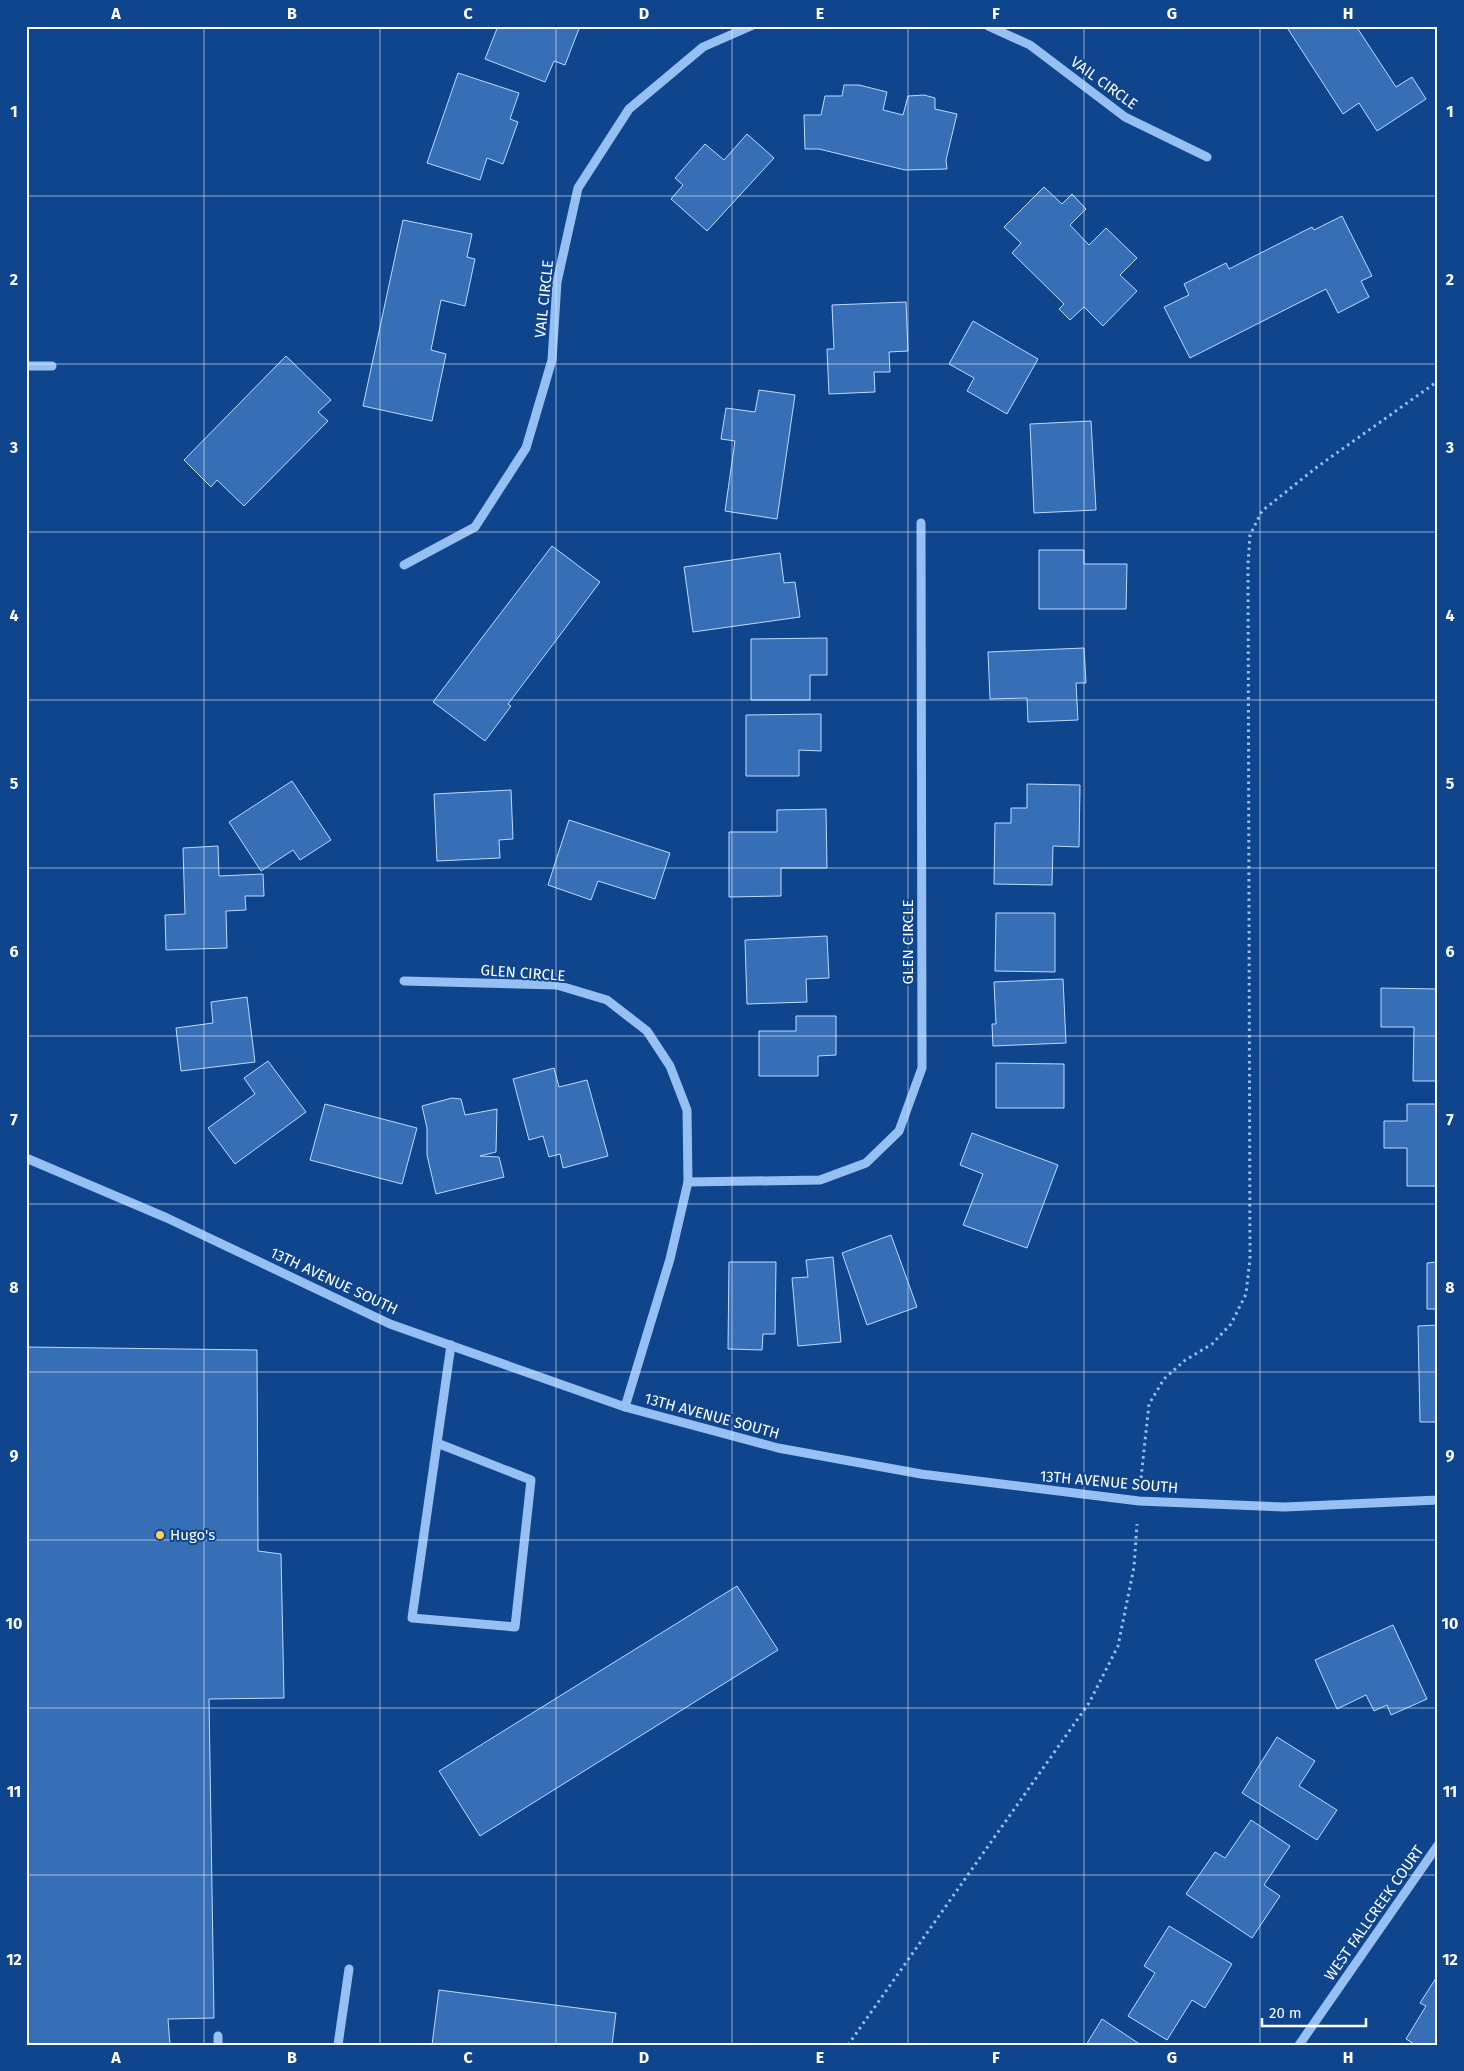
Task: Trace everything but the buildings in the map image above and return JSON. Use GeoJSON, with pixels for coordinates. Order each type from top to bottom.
{"type":"FeatureCollection","features":[{"type":"Feature","properties":{"kind":"street","name":"VAIL CIRCLE"},"geometry":{"type":"LineString","coordinates":[[404,565],[475,527],[526,448],[552,360],[557,282],[578,188],[629,109],[703,47],[750,26]]}},
{"type":"Feature","properties":{"kind":"street","name":"VAIL CIRCLE"},"geometry":{"type":"LineString","coordinates":[[988,26],[1030,45],[1125,117],[1207,157]]}},
{"type":"Feature","properties":{"kind":"street"},"geometry":{"type":"LineString","coordinates":[[26,366],[52,366]]}},
{"type":"Feature","properties":{"kind":"street","name":"GLEN CIRCLE"},"geometry":{"type":"LineString","coordinates":[[688,1182],[820,1180],[866,1162],[899,1131],[922,1068],[921,523]]}},
{"type":"Feature","properties":{"kind":"street","name":"GLEN CIRCLE"},"geometry":{"type":"LineString","coordinates":[[404,981],[557,986],[607,1000],[646,1030],[670,1066],[687,1110],[688,1182],[670,1259],[625,1407]]}},
{"type":"Feature","properties":{"kind":"street","name":"13TH AVENUE SOUTH"},"geometry":{"type":"LineString","coordinates":[[26,1158],[167,1218],[390,1324],[625,1407],[778,1448],[921,1474],[1139,1501],[1285,1507],[1438,1500]]}},
{"type":"Feature","properties":{"kind":"street"},"geometry":{"type":"LineString","coordinates":[[437,1443],[531,1480],[515,1627],[412,1618],[437,1443],[451,1345]]}},
{"type":"Feature","properties":{"kind":"street","name":"WEST FALLCREEK COURT"},"geometry":{"type":"LineString","coordinates":[[1299,2045],[1438,1845]]}},
{"type":"Feature","properties":{"kind":"street"},"geometry":{"type":"LineString","coordinates":[[338,2045],[349,1969]]}},
{"type":"Feature","properties":{"kind":"path"},"geometry":{"type":"LineString","coordinates":[[848,2045],[1089,1703],[1118,1646],[1134,1566],[1149,1404],[1164,1379],[1184,1361],[1212,1344],[1231,1324],[1246,1294],[1250,1259],[1248,564],[1250,535],[1262,511],[1317,467],[1438,381]]}},
{"type":"Feature","properties":{"kind":"place","name":"Hugo's"},"geometry":{"type":"Point","coordinates":[160,1535]}}]}
